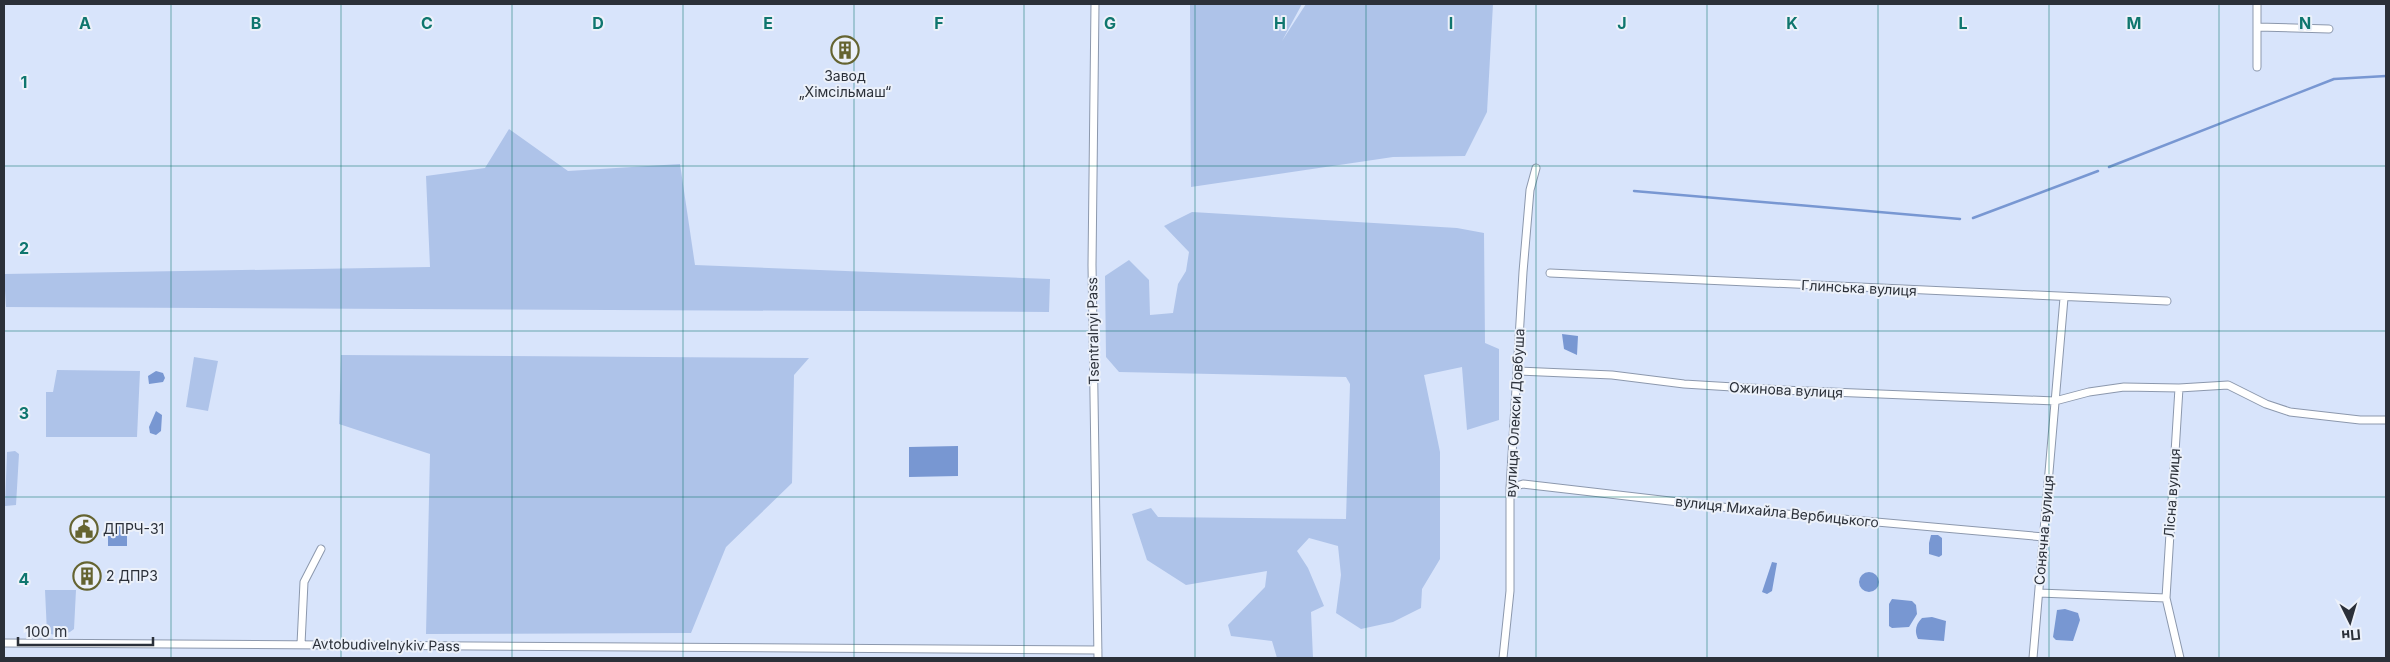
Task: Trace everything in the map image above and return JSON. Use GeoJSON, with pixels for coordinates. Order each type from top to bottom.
{"type":"FeatureCollection","features":[{"type":"Feature","properties":{"kind":"street","name":"Tsentralnyi Pass"},"geometry":{"type":"LineString","coordinates":[[1094,4],[1092,265],[1098,658]]}},
{"type":"Feature","properties":{"kind":"street"},"geometry":{"type":"LineString","coordinates":[[2256,68],[2257,4]]}},
{"type":"Feature","properties":{"kind":"street"},"geometry":{"type":"LineString","coordinates":[[2257,27],[2329,29]]}},
{"type":"Feature","properties":{"kind":"street","name":"вулиця Олекси Довбуша"},"geometry":{"type":"LineString","coordinates":[[1503,658],[1510,591],[1510,488],[1524,263],[1530,190],[1536,168]]}},
{"type":"Feature","properties":{"kind":"street","name":"Глинська вулиця"},"geometry":{"type":"LineString","coordinates":[[1550,272],[2064,298],[2167,301]]}},
{"type":"Feature","properties":{"kind":"street","name":"Сонячна вулиця"},"geometry":{"type":"LineString","coordinates":[[2033,658],[2064,298]]}},
{"type":"Feature","properties":{"kind":"street","name":"Ожинова вулиця"},"geometry":{"type":"LineString","coordinates":[[1518,371],[1612,375],[1684,384],[1772,389],[2055,401]]}},
{"type":"Feature","properties":{"kind":"street"},"geometry":{"type":"LineString","coordinates":[[2055,401],[2089,392],[2124,387],[2179,388],[2228,385],[2266,404],[2290,412],[2360,420],[2386,420]]}},
{"type":"Feature","properties":{"kind":"street","name":"Лісна вулиця"},"geometry":{"type":"LineString","coordinates":[[2179,388],[2166,598],[2180,658]]}},
{"type":"Feature","properties":{"kind":"street","name":"вулиця Михайла Вербицького"},"geometry":{"type":"LineString","coordinates":[[1510,488],[1523,484],[1765,512],[2044,537]]}},
{"type":"Feature","properties":{"kind":"street"},"geometry":{"type":"LineString","coordinates":[[301,644],[304,582],[321,549]]}},
{"type":"Feature","properties":{"kind":"street"},"geometry":{"type":"LineString","coordinates":[[2039,593],[2166,598]]}},
{"type":"Feature","properties":{"kind":"street","name":"Avtobudivelnykiv Pass"},"geometry":{"type":"LineString","coordinates":[[4,643],[301,644],[766,650],[898,648],[1098,650]]}},
{"type":"Feature","properties":{"kind":"shaded area"},"geometry":{"type":"Polygon","coordinates":[[[1190,4],[1302,4],[1282,41],[1306,4],[1493,4],[1487,112],[1465,156],[1393,157],[1191,187],[1190,4]]]}},
{"type":"Feature","properties":{"kind":"shaded area"},"geometry":{"type":"Polygon","coordinates":[[[509,129],[568,171],[680,164],[695,265],[1050,279],[1049,312],[6,307],[4,274],[430,267],[426,176],[485,168],[509,129]]]}},
{"type":"Feature","properties":{"kind":"shaded area"},"geometry":{"type":"Polygon","coordinates":[[[1192,212],[1457,228],[1484,233],[1485,343],[1499,349],[1499,420],[1467,430],[1462,367],[1424,375],[1440,452],[1440,559],[1422,589],[1421,608],[1393,622],[1361,629],[1336,613],[1341,575],[1338,546],[1309,538],[1297,551],[1308,568],[1324,606],[1311,612],[1313,658],[1277,658],[1272,641],[1231,636],[1228,625],[1265,587],[1267,571],[1186,585],[1147,560],[1132,514],[1151,508],[1158,517],[1346,519],[1350,384],[1346,377],[1119,372],[1106,357],[1105,276],[1129,260],[1149,280],[1150,315],[1173,313],[1178,284],[1186,271],[1189,252],[1164,226],[1192,212]]]}},
{"type":"Feature","properties":{"kind":"shaded area"},"geometry":{"type":"Polygon","coordinates":[[[1562,334],[1578,336],[1577,355],[1564,349],[1562,334]]]}},
{"type":"Feature","properties":{"kind":"shaded area"},"geometry":{"type":"Polygon","coordinates":[[[341,355],[809,358],[794,375],[792,483],[726,547],[691,633],[426,634],[430,454],[339,424],[341,355]]]}},
{"type":"Feature","properties":{"kind":"shaded area"},"geometry":{"type":"Polygon","coordinates":[[[194,357],[218,361],[208,411],[186,407],[194,357]]]}},
{"type":"Feature","properties":{"kind":"shaded area"},"geometry":{"type":"Polygon","coordinates":[[[57,370],[140,371],[137,437],[46,437],[46,392],[53,392],[57,370]]]}},
{"type":"Feature","properties":{"kind":"shaded area"},"geometry":{"type":"Polygon","coordinates":[[[156,371],[163,373],[165,378],[163,382],[149,384],[148,376],[156,371]]]}},
{"type":"Feature","properties":{"kind":"shaded area"},"geometry":{"type":"Polygon","coordinates":[[[156,411],[162,415],[161,431],[156,435],[150,433],[149,427],[156,411]]]}},
{"type":"Feature","properties":{"kind":"shaded area"},"geometry":{"type":"Polygon","coordinates":[[[958,446],[958,476],[909,477],[909,447],[958,446]]]}},
{"type":"Feature","properties":{"kind":"shaded area"},"geometry":{"type":"Polygon","coordinates":[[[15,451],[19,454],[16,505],[5,506],[7,452],[15,451]]]}},
{"type":"Feature","properties":{"kind":"shaded area"},"geometry":{"type":"Polygon","coordinates":[[[108,523],[127,523],[127,546],[108,546],[108,523]]]}},
{"type":"Feature","properties":{"kind":"shaded area"},"geometry":{"type":"Polygon","coordinates":[[[1931,535],[1938,535],[1942,538],[1942,555],[1939,557],[1929,554],[1931,535]]]}},
{"type":"Feature","properties":{"kind":"shaded area"},"geometry":{"type":"Polygon","coordinates":[[[1772,562],[1777,563],[1772,591],[1767,594],[1762,592],[1772,562]]]}},
{"type":"Feature","properties":{"kind":"shaded area"},"geometry":{"type":"Polygon","coordinates":[[[1869,572],[1876,575],[1879,582],[1876,589],[1869,592],[1862,589],[1859,582],[1862,575],[1869,572]]]}},
{"type":"Feature","properties":{"kind":"shaded area"},"geometry":{"type":"Polygon","coordinates":[[[45,590],[76,590],[74,629],[68,633],[54,635],[47,633],[45,590]]]}},
{"type":"Feature","properties":{"kind":"shaded area"},"geometry":{"type":"Polygon","coordinates":[[[1892,599],[1912,601],[1916,605],[1917,614],[1909,627],[1892,628],[1889,626],[1889,604],[1892,599]]]}},
{"type":"Feature","properties":{"kind":"shaded area"},"geometry":{"type":"Polygon","coordinates":[[[2065,609],[2078,613],[2080,620],[2073,641],[2056,640],[2053,637],[2057,610],[2065,609]]]}},
{"type":"Feature","properties":{"kind":"shaded area"},"geometry":{"type":"Polygon","coordinates":[[[1932,617],[1946,621],[1944,641],[1918,639],[1916,628],[1918,623],[1922,618],[1932,617]]]}},
{"type":"Feature","properties":{"kind":"waterway"},"geometry":{"type":"LineString","coordinates":[[2109,167],[2334,79],[2386,76]]}},
{"type":"Feature","properties":{"kind":"waterway"},"geometry":{"type":"LineString","coordinates":[[1973,218],[2098,171]]}},
{"type":"Feature","properties":{"kind":"waterway"},"geometry":{"type":"LineString","coordinates":[[1634,191],[1960,219]]}},
{"type":"Feature","properties":{"kind":"place","name":"Завод „Хімсільмаш“"},"geometry":{"type":"Point","coordinates":[845,50]}},
{"type":"Feature","properties":{"kind":"place","name":"ДПРЧ-31"},"geometry":{"type":"Point","coordinates":[84,529]}},
{"type":"Feature","properties":{"kind":"place","name":"2 ДПРЗ"},"geometry":{"type":"Point","coordinates":[87,576]}}]}
